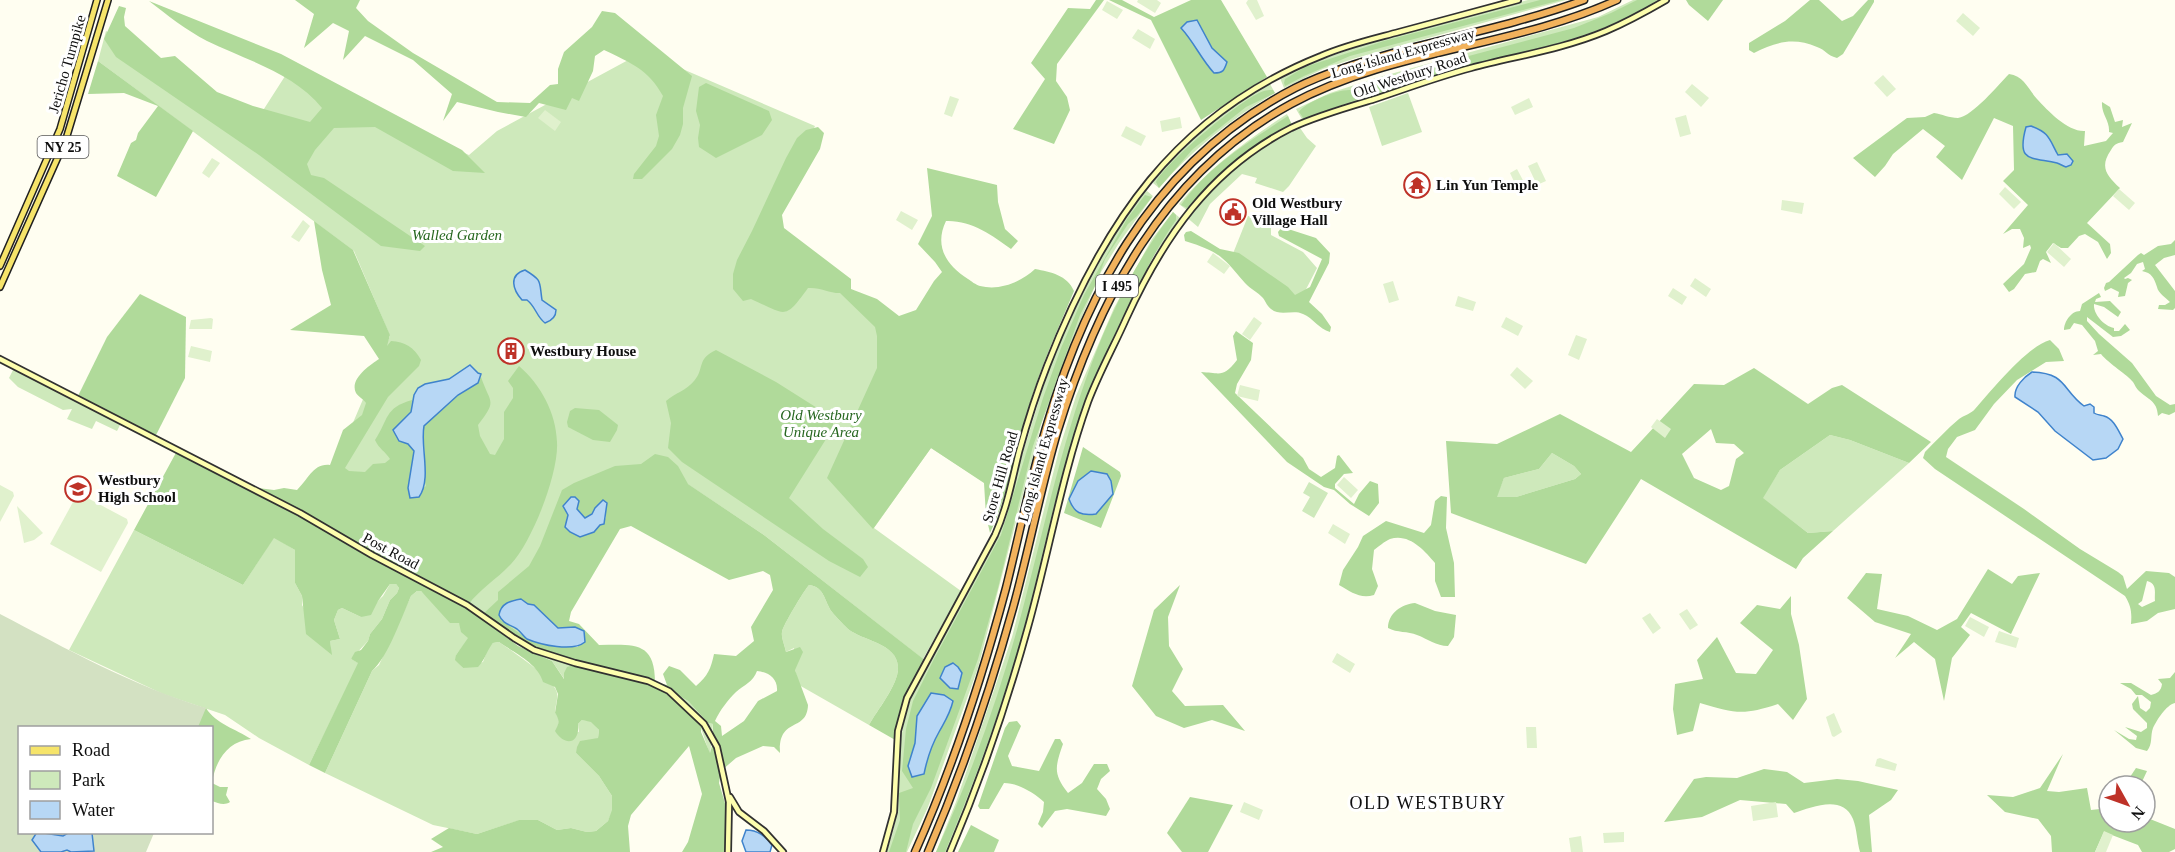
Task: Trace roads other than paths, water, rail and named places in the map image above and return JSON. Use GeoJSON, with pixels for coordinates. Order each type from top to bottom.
{"type":"FeatureCollection","features":[{"type":"Feature","properties":{"kind":"highway","name":"Long Island Expressway"},"geometry":{"type":"LineString","coordinates":[[915,852],[948,770],[983,669],[1006,587],[1038,454],[1065,372],[1109,274],[1151,207],[1189,164],[1221,135],[1269,102],[1302,85],[1359,62],[1584,0]]}},
{"type":"Feature","properties":{"kind":"highway","name":"Long Island Expressway"},"geometry":{"type":"LineString","coordinates":[[928,852],[960,773],[991,683],[1013,608],[1053,447],[1076,378],[1123,274],[1146,236],[1167,208],[1200,171],[1233,142],[1268,117],[1312,94],[1345,80],[1567,19],[1617,0]]}},
{"type":"Feature","properties":{"kind":"main road","name":"Jericho Turnpike"},"geometry":{"type":"LineString","coordinates":[[0,267],[60,129],[98,0]]}},
{"type":"Feature","properties":{"kind":"main road","name":"Jericho Turnpike"},"geometry":{"type":"LineString","coordinates":[[0,287],[66,139],[108,0]]}},
{"type":"Feature","properties":{"kind":"main road","name":"Store Hill Road"},"geometry":{"type":"LineString","coordinates":[[883,852],[890,833],[895,804],[898,731],[910,690],[998,527],[1037,395],[1077,297],[1108,236],[1146,184],[1175,152],[1210,120],[1245,95],[1287,71],[1342,48],[1518,0]]}},
{"type":"Feature","properties":{"kind":"main road","name":"Old Westbury Road"},"geometry":{"type":"LineString","coordinates":[[950,852],[1012,682],[1070,462],[1089,401],[1145,277],[1162,247],[1185,216],[1242,160],[1298,125],[1461,71],[1542,52],[1595,35],[1624,23],[1666,0]]}},
{"type":"Feature","properties":{"kind":"main road","name":"Post Road"},"geometry":{"type":"LineString","coordinates":[[0,359],[300,513],[363,550],[467,605],[534,650],[663,687],[696,715],[711,734],[719,754],[728,792],[730,818],[728,852]]}},
{"type":"Feature","properties":{"kind":"main road","name":"Post Road"},"geometry":{"type":"LineString","coordinates":[[728,792],[739,812],[764,831],[783,852]]}},
{"type":"Feature","properties":{"kind":"main road"},"geometry":{"type":"LineString","coordinates":[[730,818],[734,813],[739,812]]}},
{"type":"Feature","properties":{"kind":"water"},"geometry":{"type":"Polygon","coordinates":[[[1197,20],[1212,48],[1227,62],[1221,72],[1214,73],[1181,28],[1187,22],[1197,20]]]}},
{"type":"Feature","properties":{"kind":"water"},"geometry":{"type":"Polygon","coordinates":[[[2031,126],[2046,134],[2058,155],[2067,154],[2073,161],[2071,165],[2066,167],[2028,156],[2023,147],[2023,139],[2026,127],[2031,126]]]}},
{"type":"Feature","properties":{"kind":"water"},"geometry":{"type":"Polygon","coordinates":[[[525,270],[539,282],[542,300],[556,310],[554,317],[545,323],[530,303],[522,300],[516,292],[514,279],[516,275],[525,270]]]}},
{"type":"Feature","properties":{"kind":"water"},"geometry":{"type":"Polygon","coordinates":[[[470,365],[481,374],[478,383],[458,395],[424,426],[425,481],[419,497],[410,498],[408,488],[414,451],[408,444],[399,441],[393,430],[411,412],[414,395],[418,388],[425,384],[449,379],[470,365]]]}},
{"type":"Feature","properties":{"kind":"water"},"geometry":{"type":"Polygon","coordinates":[[[2032,372],[2052,375],[2063,383],[2084,406],[2090,404],[2094,407],[2094,413],[2110,420],[2123,439],[2118,449],[2106,458],[2093,460],[2055,431],[2038,412],[2015,397],[2020,383],[2032,372]]]}},
{"type":"Feature","properties":{"kind":"water"},"geometry":{"type":"Polygon","coordinates":[[[1091,471],[1107,474],[1111,481],[1113,494],[1096,514],[1086,514],[1073,508],[1069,499],[1078,481],[1091,471]]]}},
{"type":"Feature","properties":{"kind":"water"},"geometry":{"type":"Polygon","coordinates":[[[571,497],[579,501],[577,509],[585,518],[592,514],[603,500],[607,503],[604,524],[594,532],[580,537],[570,532],[565,527],[568,515],[563,506],[571,497]]]}},
{"type":"Feature","properties":{"kind":"water"},"geometry":{"type":"Polygon","coordinates":[[[521,599],[534,605],[558,628],[575,627],[584,631],[585,642],[573,647],[565,647],[527,639],[517,629],[504,622],[499,615],[504,605],[521,599]]]}},
{"type":"Feature","properties":{"kind":"water"},"geometry":{"type":"Polygon","coordinates":[[[953,663],[962,673],[958,689],[950,688],[940,678],[945,667],[953,663]]]}},
{"type":"Feature","properties":{"kind":"water"},"geometry":{"type":"Polygon","coordinates":[[[931,693],[944,695],[953,701],[932,747],[924,774],[912,777],[908,766],[915,743],[917,716],[931,693]]]}},
{"type":"Feature","properties":{"kind":"water"},"geometry":{"type":"Polygon","coordinates":[[[746,830],[758,832],[767,839],[772,845],[770,852],[746,852],[742,841],[746,830]]]}},
{"type":"Feature","properties":{"kind":"water"},"geometry":{"type":"Polygon","coordinates":[[[36,834],[63,836],[92,834],[94,851],[41,852],[32,840],[36,834]]]}},
{"type":"Feature","properties":{"kind":"place","name":"Lin Yun Temple"},"geometry":{"type":"Point","coordinates":[1417,185]}},
{"type":"Feature","properties":{"kind":"place","name":"Old Westbury Village Hall"},"geometry":{"type":"Point","coordinates":[1233,212]}},
{"type":"Feature","properties":{"kind":"place","name":"Westbury House"},"geometry":{"type":"Point","coordinates":[511,351]}},
{"type":"Feature","properties":{"kind":"place","name":"Westbury High School"},"geometry":{"type":"Point","coordinates":[78,489]}},
{"type":"Feature","properties":{"kind":"district","name":"OLD WESTBURY"},"geometry":{"type":"Point","coordinates":[1428,803]}},
{"type":"Feature","properties":{"kind":"park label","name":"Walled Garden"},"geometry":{"type":"Point","coordinates":[457,235]}},
{"type":"Feature","properties":{"kind":"park label","name":"Old Westbury Unique Area"},"geometry":{"type":"Point","coordinates":[821,424]}}]}
